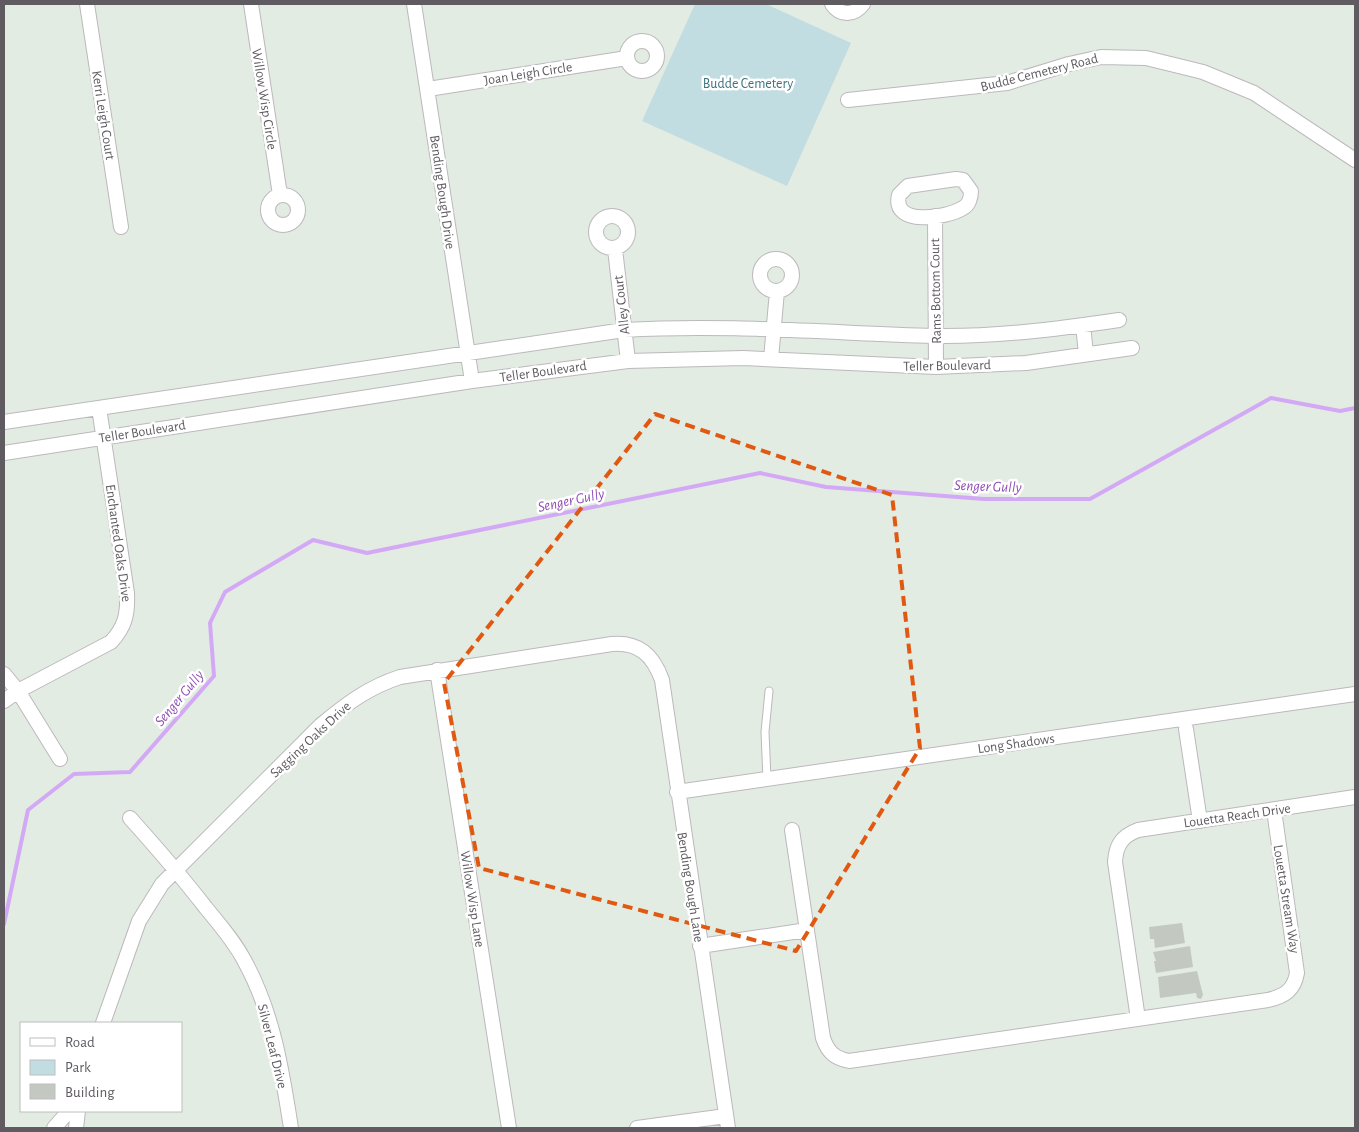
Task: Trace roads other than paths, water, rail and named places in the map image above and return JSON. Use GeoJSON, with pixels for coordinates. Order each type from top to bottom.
{"type":"FeatureCollection","features":[{"type":"Feature","properties":{"kind":"street","name":"Kerri Leigh Court"},"geometry":{"type":"LineString","coordinates":[[87,4],[121,227]]}},
{"type":"Feature","properties":{"kind":"street","name":"Willow Wisp Circle"},"geometry":{"type":"LineString","coordinates":[[251,4],[280,194]]}},
{"type":"Feature","properties":{"kind":"street","name":"Bending Bough Drive"},"geometry":{"type":"LineString","coordinates":[[414,4],[472,381]]}},
{"type":"Feature","properties":{"kind":"street"},"geometry":{"type":"LineString","coordinates":[[832,4],[839,12],[844,14],[855,12],[863,4]]}},
{"type":"Feature","properties":{"kind":"street","name":"Budde Cemetery Road"},"geometry":{"type":"LineString","coordinates":[[848,100],[998,85],[1069,64],[1101,57],[1146,58],[1203,72],[1254,93],[1355,160]]}},
{"type":"Feature","properties":{"kind":"street","name":"Joan Leigh Circle"},"geometry":{"type":"LineString","coordinates":[[428,89],[627,58]]}},
{"type":"Feature","properties":{"kind":"street"},"geometry":{"type":"LineString","coordinates":[[956,179],[969,185],[971,198],[963,208],[935,216],[914,217],[902,212],[898,200],[902,189],[908,186],[956,179]]}},
{"type":"Feature","properties":{"kind":"street","name":"Rams Bottom Court"},"geometry":{"type":"LineString","coordinates":[[935,216],[936,367]]}},
{"type":"Feature","properties":{"kind":"street","name":"Alley Court"},"geometry":{"type":"LineString","coordinates":[[615,248],[628,361]]}},
{"type":"Feature","properties":{"kind":"street"},"geometry":{"type":"LineString","coordinates":[[771,359],[777,291]]}},
{"type":"Feature","properties":{"kind":"street"},"geometry":{"type":"LineString","coordinates":[[4,422],[624,330],[712,326],[936,336],[1001,334],[1119,320]]}},
{"type":"Feature","properties":{"kind":"street"},"geometry":{"type":"LineString","coordinates":[[1082,325],[1086,354]]}},
{"type":"Feature","properties":{"kind":"street","name":"Teller Boulevard"},"geometry":{"type":"LineString","coordinates":[[4,453],[472,381],[628,361],[771,359],[936,367],[1026,363],[1132,348]]}},
{"type":"Feature","properties":{"kind":"street","name":"Enchanted Oaks Drive"},"geometry":{"type":"LineString","coordinates":[[4,701],[18,691],[111,642],[121,631],[126,620],[127,593],[99,408]]}},
{"type":"Feature","properties":{"kind":"street","name":"Sagging Oaks Drive"},"geometry":{"type":"LineString","coordinates":[[103,1022],[139,920],[162,884],[321,725],[342,708],[378,684],[400,677],[612,644],[629,644],[644,650]]}},
{"type":"Feature","properties":{"kind":"street","name":"Bending Bough Lane"},"geometry":{"type":"LineString","coordinates":[[644,650],[650,656],[662,680],[727,1122]]}},
{"type":"Feature","properties":{"kind":"street","name":"Willow Wisp Lane"},"geometry":{"type":"LineString","coordinates":[[437,670],[509,1128]]}},
{"type":"Feature","properties":{"kind":"street"},"geometry":{"type":"LineString","coordinates":[[4,674],[18,691],[60,759]]}},
{"type":"Feature","properties":{"kind":"street","name":"Long Shadows"},"geometry":{"type":"LineString","coordinates":[[677,792],[1355,694]]}},
{"type":"Feature","properties":{"kind":"street"},"geometry":{"type":"LineString","coordinates":[[1186,729],[1200,821]]}},
{"type":"Feature","properties":{"kind":"street","name":"Louetta Reach Drive"},"geometry":{"type":"LineString","coordinates":[[1138,1019],[1115,862],[1120,840],[1138,830],[1355,797]]}},
{"type":"Feature","properties":{"kind":"street","name":"Louetta Stream Way"},"geometry":{"type":"LineString","coordinates":[[1138,1019],[1276,998],[1292,988],[1297,972],[1297,963],[1274,810]]}},
{"type":"Feature","properties":{"kind":"street","name":"Silver Leaf Drive"},"geometry":{"type":"LineString","coordinates":[[130,818],[176,869],[232,940],[255,982],[274,1036],[282,1069],[290,1128]]}},
{"type":"Feature","properties":{"kind":"street"},"geometry":{"type":"LineString","coordinates":[[792,830],[824,1038],[830,1052],[842,1060],[860,1060],[1138,1019]]}},
{"type":"Feature","properties":{"kind":"street"},"geometry":{"type":"LineString","coordinates":[[700,946],[807,930]]}},
{"type":"Feature","properties":{"kind":"street"},"geometry":{"type":"LineString","coordinates":[[54,1128],[68,1112]]}},
{"type":"Feature","properties":{"kind":"street"},"geometry":{"type":"LineString","coordinates":[[76,1128],[78,1112]]}},
{"type":"Feature","properties":{"kind":"street"},"geometry":{"type":"LineString","coordinates":[[637,1128],[727,1122]]}},
{"type":"Feature","properties":{"kind":"lane"},"geometry":{"type":"LineString","coordinates":[[767,779],[765,732],[769,692]]}},
{"type":"Feature","properties":{"kind":"waterway","name":"Senger Gully"},"geometry":{"type":"LineString","coordinates":[[4,924],[28,810],[74,774],[130,772],[214,676],[210,623],[225,592],[313,540],[367,553],[760,473],[826,487],[984,499],[1090,499],[1271,398],[1340,411],[1355,408]]}},
{"type":"Feature","properties":{"kind":"park label","name":"Budde Cemetery"},"geometry":{"type":"Point","coordinates":[748,83]}}]}
